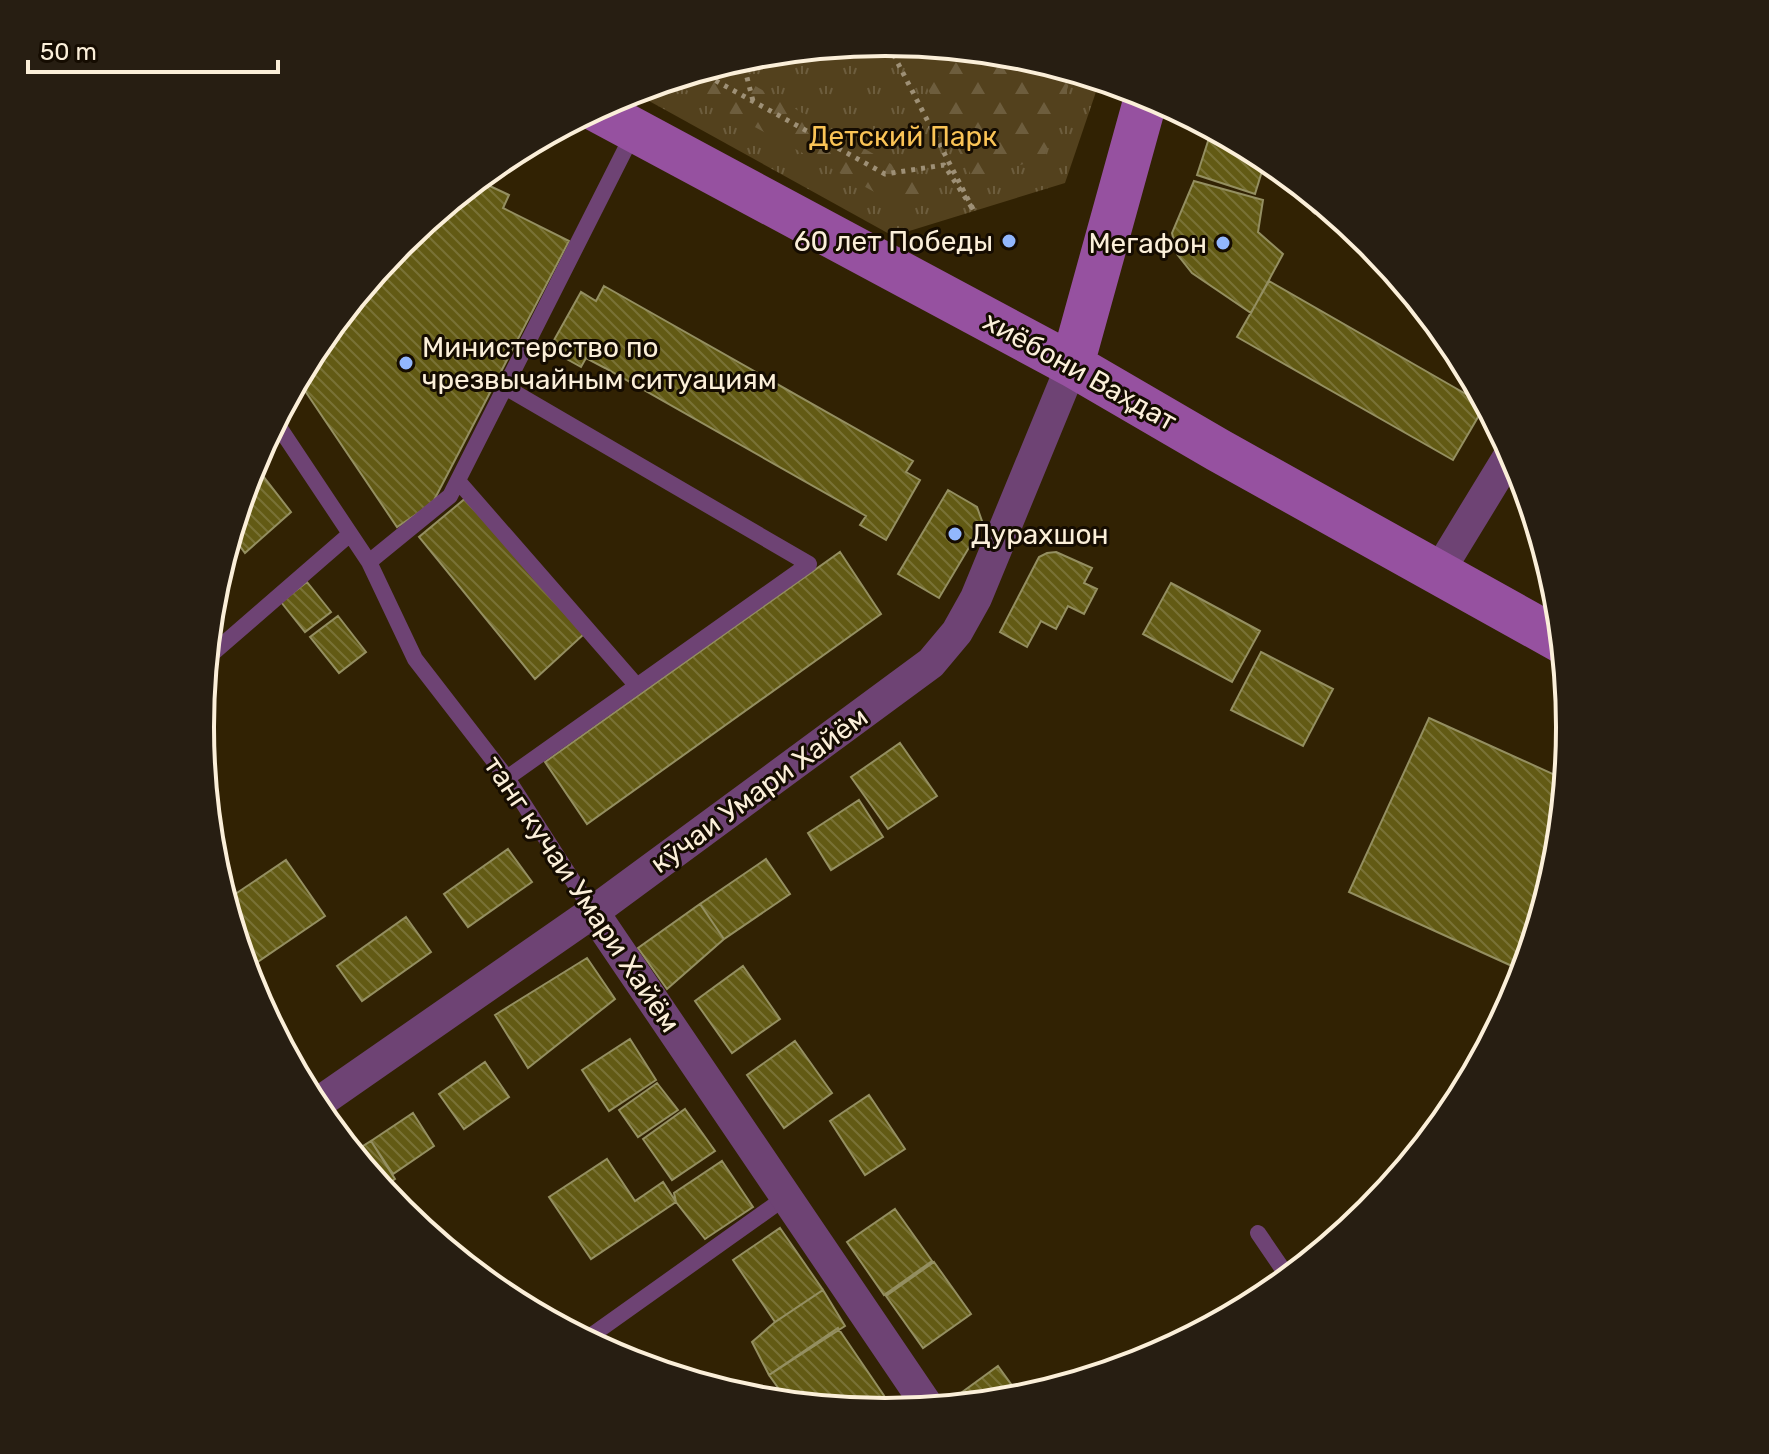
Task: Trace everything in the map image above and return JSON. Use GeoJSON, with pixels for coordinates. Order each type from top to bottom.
{"type":"FeatureCollection","features":[{"type":"Feature","properties":{"kind":"main road"},"geometry":{"type":"LineString","coordinates":[[1072,365],[1143,108]]}},
{"type":"Feature","properties":{"kind":"main road","name":"хиёбони Ваҳдат"},"geometry":{"type":"LineString","coordinates":[[608,116],[1072,365],[1549,634]]}},
{"type":"Feature","properties":{"kind":"street","name":"кӯчаи Умари Хайём"},"geometry":{"type":"LineString","coordinates":[[326,1098],[593,912],[931,663],[957,632],[976,598],[1072,365]]}},
{"type":"Feature","properties":{"kind":"street"},"geometry":{"type":"LineString","coordinates":[[1439,571],[1503,467]]}},
{"type":"Feature","properties":{"kind":"street","name":"танг кучаи Умари Хайём"},"geometry":{"type":"LineString","coordinates":[[593,912],[922,1397]]}},
{"type":"Feature","properties":{"kind":"lane"},"geometry":{"type":"LineString","coordinates":[[369,562],[450,496],[635,130]]}},
{"type":"Feature","properties":{"kind":"lane"},"geometry":{"type":"LineString","coordinates":[[505,387],[809,564],[507,778]]}},
{"type":"Feature","properties":{"kind":"lane","name":"танг кучаи Умари Хайём"},"geometry":{"type":"LineString","coordinates":[[282,432],[369,562],[415,659],[507,778],[593,912]]}},
{"type":"Feature","properties":{"kind":"lane"},"geometry":{"type":"LineString","coordinates":[[458,481],[637,686]]}},
{"type":"Feature","properties":{"kind":"lane"},"geometry":{"type":"LineString","coordinates":[[218,648],[350,534]]}},
{"type":"Feature","properties":{"kind":"lane"},"geometry":{"type":"LineString","coordinates":[[596,1332],[786,1197]]}},
{"type":"Feature","properties":{"kind":"lane"},"geometry":{"type":"LineString","coordinates":[[1258,1233],[1281,1267]]}},
{"type":"Feature","properties":{"kind":"path"},"geometry":{"type":"LineString","coordinates":[[712,79],[885,174],[944,165],[974,211],[894,56]]}},
{"type":"Feature","properties":{"kind":"path"},"geometry":{"type":"LineString","coordinates":[[745,71],[753,102]]}},
{"type":"Feature","properties":{"kind":"green space","name":"Детский Парк"},"geometry":{"type":"Polygon","coordinates":[[[884,56],[928,57],[1015,69],[1096,91],[1065,183],[893,236],[647,100],[754,69],[841,57],[884,56]]]}},
{"type":"Feature","properties":{"kind":"green space"},"geometry":{"type":"Polygon","coordinates":[[[916,57],[972,62],[1069,83],[1044,158],[973,179],[914,62],[916,57]]]}},
{"type":"Feature","properties":{"kind":"green space"},"geometry":{"type":"Polygon","coordinates":[[[734,74],[938,191],[891,201],[682,88],[734,74]]]}},
{"type":"Feature","properties":{"kind":"building"},"geometry":{"type":"Polygon","coordinates":[[[1208,140],[1262,172],[1255,194],[1197,175],[1208,140]]]}},
{"type":"Feature","properties":{"kind":"building","name":"Мегафон"},"geometry":{"type":"Polygon","coordinates":[[[1194,181],[1263,200],[1258,232],[1283,254],[1251,313],[1192,273],[1177,254],[1172,233],[1194,181]]]}},
{"type":"Feature","properties":{"kind":"building","name":"Министерство по чрезвычайным ситуациям"},"geometry":{"type":"Polygon","coordinates":[[[489,186],[509,195],[503,208],[569,241],[432,504],[397,527],[304,389],[352,319],[380,285],[442,223],[489,186]]]}},
{"type":"Feature","properties":{"kind":"building"},"geometry":{"type":"Polygon","coordinates":[[[1269,281],[1468,395],[1479,416],[1453,460],[1237,337],[1269,281]]]}},
{"type":"Feature","properties":{"kind":"building"},"geometry":{"type":"Polygon","coordinates":[[[604,286],[913,461],[906,472],[920,480],[886,540],[860,525],[866,516],[605,368],[586,358],[581,367],[549,349],[581,292],[596,301],[604,286]]]}},
{"type":"Feature","properties":{"kind":"building"},"geometry":{"type":"Polygon","coordinates":[[[263,476],[291,512],[245,553],[239,544],[263,476]]]}},
{"type":"Feature","properties":{"kind":"building"},"geometry":{"type":"Polygon","coordinates":[[[948,490],[977,507],[983,524],[939,598],[898,574],[948,490]]]}},
{"type":"Feature","properties":{"kind":"building"},"geometry":{"type":"Polygon","coordinates":[[[467,497],[584,634],[535,679],[419,537],[467,497]]]}},
{"type":"Feature","properties":{"kind":"building"},"geometry":{"type":"Polygon","coordinates":[[[840,552],[881,614],[587,824],[545,762],[840,552]]]}},
{"type":"Feature","properties":{"kind":"building"},"geometry":{"type":"Polygon","coordinates":[[[1056,552],[1092,568],[1084,583],[1097,589],[1084,614],[1068,606],[1056,629],[1041,621],[1027,647],[1000,632],[1039,557],[1056,552]]]}},
{"type":"Feature","properties":{"kind":"building"},"geometry":{"type":"Polygon","coordinates":[[[307,582],[331,612],[305,632],[281,602],[307,582]]]}},
{"type":"Feature","properties":{"kind":"building"},"geometry":{"type":"Polygon","coordinates":[[[1171,583],[1260,631],[1232,682],[1143,634],[1171,583]]]}},
{"type":"Feature","properties":{"kind":"building"},"geometry":{"type":"Polygon","coordinates":[[[338,616],[366,652],[339,673],[310,637],[338,616]]]}},
{"type":"Feature","properties":{"kind":"building"},"geometry":{"type":"Polygon","coordinates":[[[1261,652],[1333,689],[1303,746],[1231,710],[1261,652]]]}},
{"type":"Feature","properties":{"kind":"building"},"geometry":{"type":"Polygon","coordinates":[[[1429,718],[1554,774],[1543,858],[1533,901],[1511,966],[1349,892],[1429,718]]]}},
{"type":"Feature","properties":{"kind":"building"},"geometry":{"type":"Polygon","coordinates":[[[900,743],[937,796],[888,829],[851,777],[900,743]]]}},
{"type":"Feature","properties":{"kind":"building"},"geometry":{"type":"Polygon","coordinates":[[[859,800],[883,837],[831,870],[808,833],[859,800]]]}},
{"type":"Feature","properties":{"kind":"building"},"geometry":{"type":"Polygon","coordinates":[[[508,849],[532,882],[468,927],[444,894],[508,849]]]}},
{"type":"Feature","properties":{"kind":"building"},"geometry":{"type":"Polygon","coordinates":[[[766,859],[790,894],[724,939],[700,904],[766,859]]]}},
{"type":"Feature","properties":{"kind":"building"},"geometry":{"type":"Polygon","coordinates":[[[286,860],[325,916],[257,963],[235,895],[286,860]]]}},
{"type":"Feature","properties":{"kind":"building"},"geometry":{"type":"Polygon","coordinates":[[[700,904],[724,939],[667,989],[638,948],[700,904]]]}},
{"type":"Feature","properties":{"kind":"building"},"geometry":{"type":"Polygon","coordinates":[[[406,917],[431,952],[362,1001],[337,966],[406,917]]]}},
{"type":"Feature","properties":{"kind":"building"},"geometry":{"type":"Polygon","coordinates":[[[587,958],[615,999],[528,1068],[495,1015],[587,958]]]}},
{"type":"Feature","properties":{"kind":"building"},"geometry":{"type":"Polygon","coordinates":[[[743,966],[780,1019],[732,1053],[695,1001],[743,966]]]}},
{"type":"Feature","properties":{"kind":"building"},"geometry":{"type":"Polygon","coordinates":[[[630,1039],[656,1080],[609,1111],[582,1070],[630,1039]]]}},
{"type":"Feature","properties":{"kind":"building"},"geometry":{"type":"Polygon","coordinates":[[[795,1041],[832,1093],[784,1128],[747,1075],[795,1041]]]}},
{"type":"Feature","properties":{"kind":"building"},"geometry":{"type":"Polygon","coordinates":[[[485,1062],[509,1097],[464,1129],[439,1094],[485,1062]]]}},
{"type":"Feature","properties":{"kind":"building"},"geometry":{"type":"Polygon","coordinates":[[[657,1083],[678,1110],[638,1137],[619,1110],[657,1083]]]}},
{"type":"Feature","properties":{"kind":"building"},"geometry":{"type":"Polygon","coordinates":[[[869,1095],[905,1149],[865,1175],[830,1121],[869,1095]]]}},
{"type":"Feature","properties":{"kind":"building"},"geometry":{"type":"Polygon","coordinates":[[[685,1109],[715,1151],[672,1180],[643,1139],[685,1109]]]}},
{"type":"Feature","properties":{"kind":"building"},"geometry":{"type":"Polygon","coordinates":[[[413,1113],[434,1146],[393,1174],[371,1141],[413,1113]]]}},
{"type":"Feature","properties":{"kind":"building"},"geometry":{"type":"Polygon","coordinates":[[[371,1141],[395,1179],[391,1181],[362,1147],[371,1141]]]}},
{"type":"Feature","properties":{"kind":"building"},"geometry":{"type":"Polygon","coordinates":[[[607,1159],[635,1201],[663,1182],[676,1202],[591,1259],[549,1197],[607,1159]]]}},
{"type":"Feature","properties":{"kind":"building"},"geometry":{"type":"Polygon","coordinates":[[[722,1161],[753,1207],[705,1239],[676,1202],[674,1193],[722,1161]]]}},
{"type":"Feature","properties":{"kind":"building"},"geometry":{"type":"Polygon","coordinates":[[[895,1209],[932,1261],[884,1295],[847,1242],[895,1209]]]}},
{"type":"Feature","properties":{"kind":"building"},"geometry":{"type":"Polygon","coordinates":[[[780,1228],[823,1290],[775,1322],[733,1260],[780,1228]]]}},
{"type":"Feature","properties":{"kind":"building"},"geometry":{"type":"Polygon","coordinates":[[[934,1262],[971,1314],[923,1348],[886,1296],[934,1262]]]}},
{"type":"Feature","properties":{"kind":"building"},"geometry":{"type":"Polygon","coordinates":[[[823,1290],[845,1326],[769,1375],[752,1342],[775,1322],[823,1290]]]}},
{"type":"Feature","properties":{"kind":"building"},"geometry":{"type":"Polygon","coordinates":[[[838,1328],[886,1398],[841,1397],[779,1389],[769,1375],[838,1328]]]}},
{"type":"Feature","properties":{"kind":"building"},"geometry":{"type":"Polygon","coordinates":[[[998,1366],[1012,1385],[972,1392],[961,1393],[998,1366]]]}},
{"type":"Feature","properties":{"kind":"place","name":"60 лет Победы"},"geometry":{"type":"Point","coordinates":[1009,241]}},
{"type":"Feature","properties":{"kind":"place","name":"Мегафон"},"geometry":{"type":"Point","coordinates":[1223,243]}},
{"type":"Feature","properties":{"kind":"place","name":"Министерство по чрезвычайным ситуациям"},"geometry":{"type":"Point","coordinates":[406,363]}},
{"type":"Feature","properties":{"kind":"place","name":"Дурахшон"},"geometry":{"type":"Point","coordinates":[955,534]}}]}
